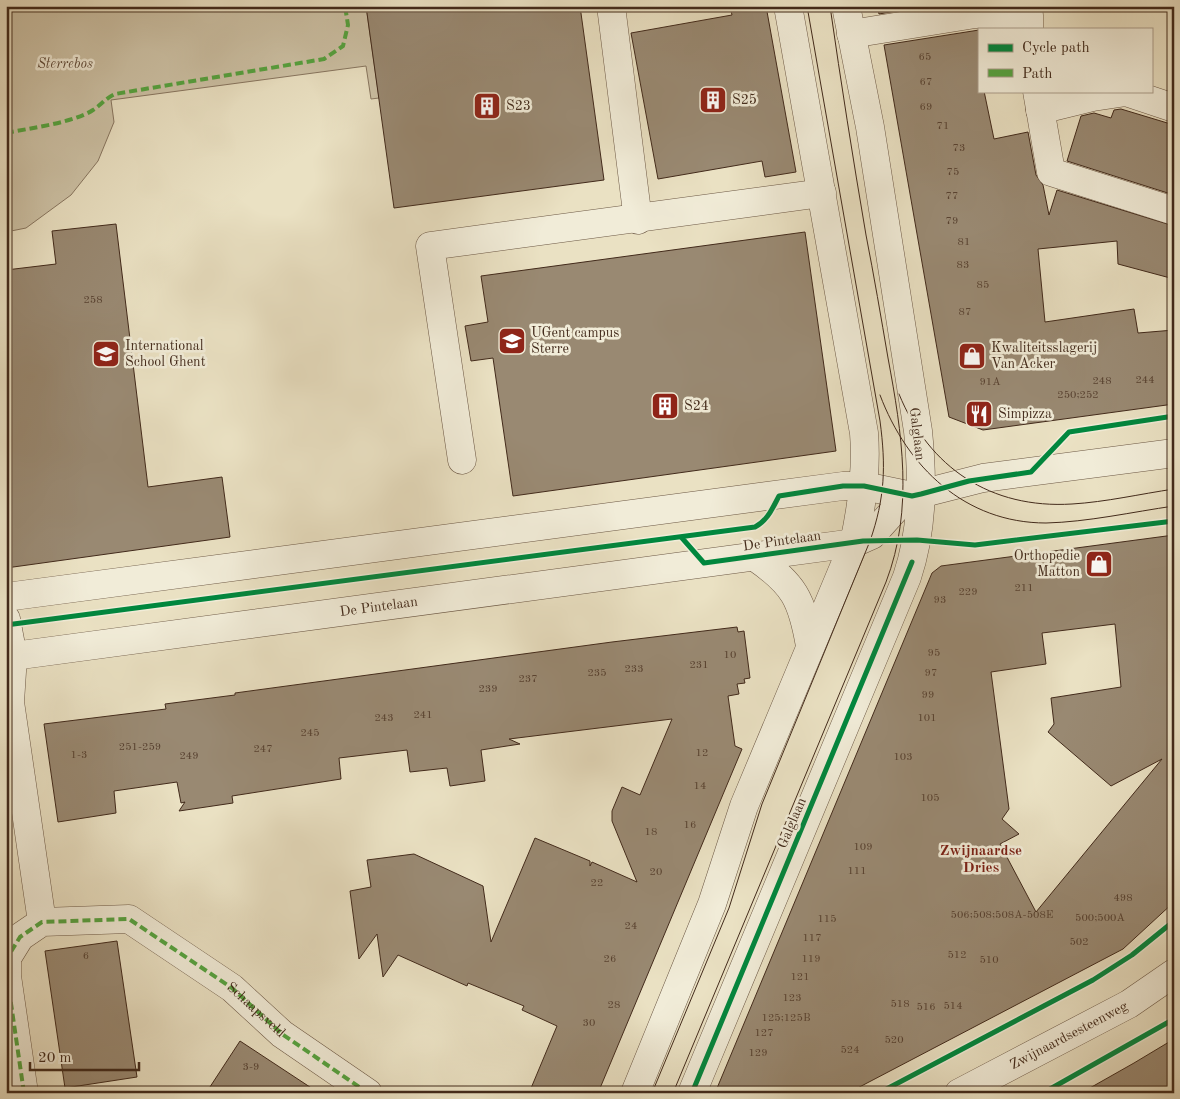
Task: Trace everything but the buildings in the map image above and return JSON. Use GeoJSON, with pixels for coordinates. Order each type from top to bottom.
{"type":"FeatureCollection","features":[{"type":"Feature","properties":{"kind":"street"},"geometry":{"type":"LineString","coordinates":[[611,6],[638,220]]}},
{"type":"Feature","properties":{"kind":"street"},"geometry":{"type":"LineString","coordinates":[[635,1093],[712,904],[744,806],[854,542],[864,486],[864,433],[788,6]]}},
{"type":"Feature","properties":{"kind":"street","name":"Galglaan"},"geometry":{"type":"LineString","coordinates":[[692,1093],[907,576],[917,540],[918,431],[870,127],[846,6]]}},
{"type":"Feature","properties":{"kind":"street"},"geometry":{"type":"LineString","coordinates":[[851,34],[975,14],[1034,17]]}},
{"type":"Feature","properties":{"kind":"street"},"geometry":{"type":"LineString","coordinates":[[1174,108],[1126,92],[1093,97],[1038,101],[1051,172],[1174,211]]}},
{"type":"Feature","properties":{"kind":"street"},"geometry":{"type":"LineString","coordinates":[[462,460],[430,246],[638,220],[822,193]]}},
{"type":"Feature","properties":{"kind":"street","name":"De Pintelaan"},"geometry":{"type":"LineString","coordinates":[[9,656],[755,557],[854,542],[872,535],[898,506],[917,495],[983,478],[1174,453]]}},
{"type":"Feature","properties":{"kind":"street","name":"De Pintelaan"},"geometry":{"type":"LineString","coordinates":[[6,597],[842,486],[864,486],[917,495]]}},
{"type":"Feature","properties":{"kind":"street"},"geometry":{"type":"LineString","coordinates":[[755,557],[777,572],[795,593],[805,615],[810,646]]}},
{"type":"Feature","properties":{"kind":"street"},"geometry":{"type":"LineString","coordinates":[[6,619],[10,702],[42,922],[20,937],[7,958],[7,976],[24,1093]]}},
{"type":"Feature","properties":{"kind":"street","name":"Schaapsveld"},"geometry":{"type":"LineString","coordinates":[[42,922],[129,919],[144,927],[232,988],[282,1034],[368,1093]]}},
{"type":"Feature","properties":{"kind":"street","name":"Zwijnaardsesteenweg"},"geometry":{"type":"LineString","coordinates":[[959,1093],[1120,1008],[1174,973]]}},
{"type":"Feature","properties":{"kind":"path"},"geometry":{"type":"LineString","coordinates":[[897,1083],[902,1093]]}},
{"type":"Feature","properties":{"kind":"green space","name":"Sterrebos"},"geometry":{"type":"Polygon","coordinates":[[[6,6],[366,6],[379,98],[371,99],[366,66],[111,100],[114,122],[98,161],[71,195],[26,228],[6,232],[6,6]]]}},
{"type":"Feature","properties":{"kind":"tram line"},"geometry":{"type":"LineString","coordinates":[[652,1093],[729,908],[762,804],[870,541],[879,510],[883,482],[880,421],[807,6]]}},
{"type":"Feature","properties":{"kind":"tram line"},"geometry":{"type":"LineString","coordinates":[[673,1093],[886,582],[895,554],[900,527],[903,471],[898,414],[856,178],[830,6]]}},
{"type":"Feature","properties":{"kind":"tram line"},"geometry":{"type":"LineString","coordinates":[[899,394],[912,420],[927,443],[946,463],[966,479],[990,491],[1015,499],[1043,504],[1072,504],[1110,500],[1174,489]]}},
{"type":"Feature","properties":{"kind":"tram line"},"geometry":{"type":"LineString","coordinates":[[880,395],[906,445],[923,467],[943,486],[965,501],[990,513],[1017,520],[1046,523],[1094,519],[1174,506]]}},
{"type":"Feature","properties":{"kind":"marked path"},"geometry":{"type":"LineString","coordinates":[[6,133],[51,125],[85,115],[115,94],[324,59],[343,46],[348,25],[345,6]]}},
{"type":"Feature","properties":{"kind":"marked path"},"geometry":{"type":"LineString","coordinates":[[24,1093],[7,976],[7,958],[20,937],[42,922],[129,919],[232,988],[282,1034],[368,1093]]}},
{"type":"Feature","properties":{"kind":"cycle path"},"geometry":{"type":"LineString","coordinates":[[6,625],[755,527],[766,518],[779,496],[843,486],[864,486],[912,496],[969,481],[1031,472],[1069,432],[1174,416]]}},
{"type":"Feature","properties":{"kind":"cycle path"},"geometry":{"type":"LineString","coordinates":[[682,538],[704,563],[863,541],[917,540],[975,545],[1174,521]]}},
{"type":"Feature","properties":{"kind":"cycle path"},"geometry":{"type":"LineString","coordinates":[[692,1093],[912,562]]}},
{"type":"Feature","properties":{"kind":"cycle path"},"geometry":{"type":"LineString","coordinates":[[879,1093],[1093,980],[1132,955],[1174,921]]}},
{"type":"Feature","properties":{"kind":"cycle path"},"geometry":{"type":"LineString","coordinates":[[1043,1093],[1174,1019]]}},
{"type":"Feature","properties":{"kind":"place","name":"S25"},"geometry":{"type":"Point","coordinates":[713,100]}},
{"type":"Feature","properties":{"kind":"place","name":"S23"},"geometry":{"type":"Point","coordinates":[487,106]}},
{"type":"Feature","properties":{"kind":"place","name":"UGent campus Sterre"},"geometry":{"type":"Point","coordinates":[512,341]}},
{"type":"Feature","properties":{"kind":"place","name":"International School Ghent"},"geometry":{"type":"Point","coordinates":[106,354]}},
{"type":"Feature","properties":{"kind":"place","name":"Kwaliteitsslagerij Van Acker"},"geometry":{"type":"Point","coordinates":[972,356]}},
{"type":"Feature","properties":{"kind":"place","name":"S24"},"geometry":{"type":"Point","coordinates":[665,406]}},
{"type":"Feature","properties":{"kind":"place","name":"Simpizza"},"geometry":{"type":"Point","coordinates":[979,414]}},
{"type":"Feature","properties":{"kind":"place","name":"Orthopedie Matton"},"geometry":{"type":"Point","coordinates":[1099,564]}},
{"type":"Feature","properties":{"kind":"district","name":"Zwijnaardse Dries"},"geometry":{"type":"Point","coordinates":[981,860]}}]}
